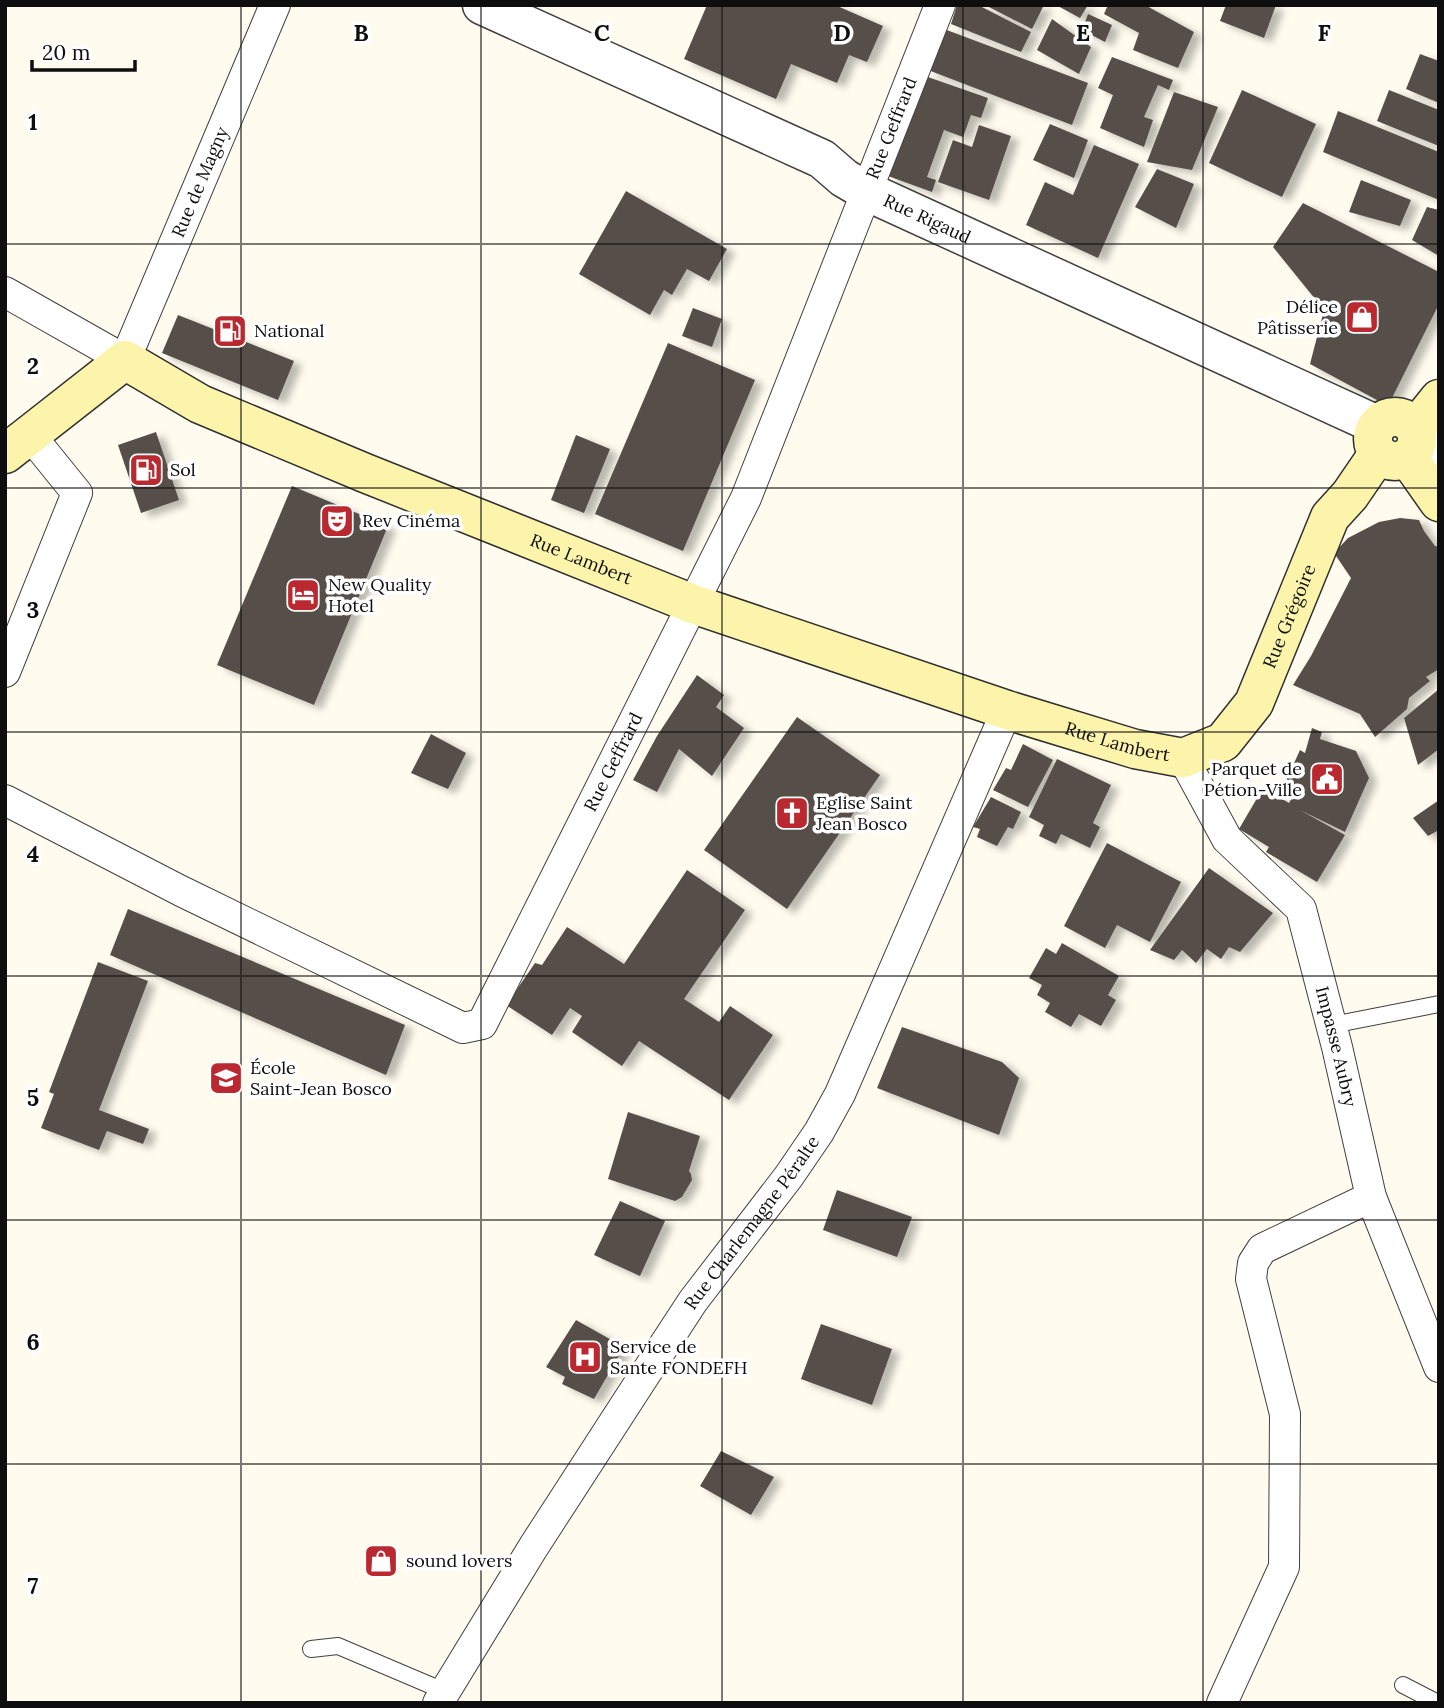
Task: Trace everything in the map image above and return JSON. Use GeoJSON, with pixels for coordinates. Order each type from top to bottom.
{"type":"FeatureCollection","features":[{"type":"Feature","properties":{"kind":"main road"},"geometry":{"type":"LineString","coordinates":[[18,445],[125,360]]}},
{"type":"Feature","properties":{"kind":"main road","name":"Rue Lambert"},"geometry":{"type":"LineString","coordinates":[[125,360],[200,404],[693,604],[1007,709],[1135,749],[1183,758]]}},
{"type":"Feature","properties":{"kind":"main road","name":"Rue Grégoire"},"geometry":{"type":"LineString","coordinates":[[1183,758],[1223,742],[1254,703],[1330,517],[1405,444],[1439,399]]}},
{"type":"Feature","properties":{"kind":"main road"},"geometry":{"type":"LineString","coordinates":[[1405,444],[1439,502]]}},
{"type":"Feature","properties":{"kind":"street","name":"Rue de Magny"},"geometry":{"type":"LineString","coordinates":[[125,360],[275,5]]}},
{"type":"Feature","properties":{"kind":"street","name":"Rue Rigaud"},"geometry":{"type":"LineString","coordinates":[[482,5],[822,159],[844,178],[866,191],[1405,444]]}},
{"type":"Feature","properties":{"kind":"street","name":"Rue Geffrard"},"geometry":{"type":"LineString","coordinates":[[5,800],[181,891],[463,1028],[482,1024],[746,498],[940,5]]}},
{"type":"Feature","properties":{"kind":"street","name":"Rue Lambert"},"geometry":{"type":"LineString","coordinates":[[5,292],[125,360]]}},
{"type":"Feature","properties":{"kind":"street"},"geometry":{"type":"LineString","coordinates":[[5,671],[77,493],[18,445]]}},
{"type":"Feature","properties":{"kind":"street","name":"Rue Charlemagne Péralte"},"geometry":{"type":"LineString","coordinates":[[441,1697],[534,1546],[693,1301],[789,1176],[819,1132],[840,1094],[866,1036],[1007,709]]}},
{"type":"Feature","properties":{"kind":"street","name":"Impasse Aubry"},"geometry":{"type":"LineString","coordinates":[[1183,758],[1227,839],[1301,909],[1332,1025],[1371,1197],[1439,1367]]}},
{"type":"Feature","properties":{"kind":"street"},"geometry":{"type":"LineString","coordinates":[[1222,1703],[1284,1567],[1285,1414],[1251,1279],[1253,1263],[1262,1249],[1371,1197]]}},
{"type":"Feature","properties":{"kind":"lane"},"geometry":{"type":"LineString","coordinates":[[1332,1025],[1439,1004]]}},
{"type":"Feature","properties":{"kind":"lane"},"geometry":{"type":"LineString","coordinates":[[311,1649],[338,1646],[441,1697]]}},
{"type":"Feature","properties":{"kind":"lane"},"geometry":{"type":"LineString","coordinates":[[1404,1685],[1438,1703]]}},
{"type":"Feature","properties":{"kind":"building"},"geometry":{"type":"Polygon","coordinates":[[[707,5],[835,5],[883,26],[867,62],[849,55],[837,83],[791,64],[776,99],[684,59],[707,5]]]}},
{"type":"Feature","properties":{"kind":"building"},"geometry":{"type":"Polygon","coordinates":[[[957,5],[978,5],[1031,32],[1021,52],[951,24],[957,5]]]}},
{"type":"Feature","properties":{"kind":"building"},"geometry":{"type":"Polygon","coordinates":[[[985,5],[1044,5],[1032,29],[985,5]]]}},
{"type":"Feature","properties":{"kind":"building"},"geometry":{"type":"Polygon","coordinates":[[[1056,5],[1088,5],[1080,18],[1056,5]]]}},
{"type":"Feature","properties":{"kind":"building"},"geometry":{"type":"Polygon","coordinates":[[[1108,5],[1145,5],[1194,32],[1178,68],[1133,50],[1139,33],[1104,14],[1108,5]]]}},
{"type":"Feature","properties":{"kind":"building"},"geometry":{"type":"Polygon","coordinates":[[[1226,5],[1276,5],[1264,38],[1220,21],[1226,5]]]}},
{"type":"Feature","properties":{"kind":"building"},"geometry":{"type":"Polygon","coordinates":[[[1088,14],[1112,25],[1105,42],[1082,30],[1088,14]]]}},
{"type":"Feature","properties":{"kind":"building"},"geometry":{"type":"Polygon","coordinates":[[[1052,19],[1091,47],[1079,74],[1037,50],[1052,19]]]}},
{"type":"Feature","properties":{"kind":"building"},"geometry":{"type":"Polygon","coordinates":[[[944,29],[1088,83],[1072,125],[928,70],[944,29]]]}},
{"type":"Feature","properties":{"kind":"building"},"geometry":{"type":"Polygon","coordinates":[[[1420,54],[1439,61],[1439,103],[1406,89],[1420,54]]]}},
{"type":"Feature","properties":{"kind":"building"},"geometry":{"type":"Polygon","coordinates":[[[1112,57],[1173,80],[1169,90],[1158,85],[1144,117],[1153,120],[1144,147],[1100,128],[1113,95],[1098,88],[1112,57]]]}},
{"type":"Feature","properties":{"kind":"building"},"geometry":{"type":"Polygon","coordinates":[[[925,76],[988,98],[981,118],[971,115],[963,137],[944,130],[927,177],[936,180],[932,192],[888,176],[925,76]]]}},
{"type":"Feature","properties":{"kind":"building"},"geometry":{"type":"Polygon","coordinates":[[[1242,90],[1316,124],[1282,197],[1209,163],[1242,90]]]}},
{"type":"Feature","properties":{"kind":"building"},"geometry":{"type":"Polygon","coordinates":[[[1389,90],[1439,110],[1439,146],[1377,121],[1389,90]]]}},
{"type":"Feature","properties":{"kind":"building"},"geometry":{"type":"Polygon","coordinates":[[[1174,92],[1218,107],[1192,170],[1147,162],[1174,92]]]}},
{"type":"Feature","properties":{"kind":"building"},"geometry":{"type":"Polygon","coordinates":[[[1338,111],[1439,152],[1439,200],[1323,152],[1338,111]]]}},
{"type":"Feature","properties":{"kind":"building"},"geometry":{"type":"Polygon","coordinates":[[[1050,124],[1088,140],[1074,178],[1033,160],[1050,124]]]}},
{"type":"Feature","properties":{"kind":"building"},"geometry":{"type":"Polygon","coordinates":[[[979,125],[1011,136],[989,200],[938,182],[953,140],[972,147],[979,125]]]}},
{"type":"Feature","properties":{"kind":"building"},"geometry":{"type":"Polygon","coordinates":[[[1094,145],[1139,164],[1098,258],[1026,225],[1045,182],[1073,195],[1094,145]]]}},
{"type":"Feature","properties":{"kind":"building"},"geometry":{"type":"Polygon","coordinates":[[[1157,169],[1194,184],[1176,228],[1135,207],[1157,169]]]}},
{"type":"Feature","properties":{"kind":"building"},"geometry":{"type":"Polygon","coordinates":[[[1361,180],[1411,200],[1400,226],[1349,212],[1361,180]]]}},
{"type":"Feature","properties":{"kind":"building"},"geometry":{"type":"Polygon","coordinates":[[[626,191],[727,249],[709,281],[687,269],[672,295],[664,290],[650,315],[579,274],[626,191]]]}},
{"type":"Feature","properties":{"kind":"building"},"geometry":{"type":"Polygon","coordinates":[[[1303,203],[1439,272],[1439,304],[1388,406],[1310,364],[1324,310],[1273,247],[1303,203]]]}},
{"type":"Feature","properties":{"kind":"building"},"geometry":{"type":"Polygon","coordinates":[[[1427,207],[1439,210],[1439,256],[1412,240],[1427,207]]]}},
{"type":"Feature","properties":{"kind":"building"},"geometry":{"type":"Polygon","coordinates":[[[693,308],[722,319],[712,347],[682,336],[693,308]]]}},
{"type":"Feature","properties":{"kind":"building"},"geometry":{"type":"Polygon","coordinates":[[[178,315],[294,361],[278,400],[162,353],[178,315]]]}},
{"type":"Feature","properties":{"kind":"building"},"geometry":{"type":"Polygon","coordinates":[[[668,343],[755,380],[683,551],[595,514],[668,343]]]}},
{"type":"Feature","properties":{"kind":"building"},"geometry":{"type":"Polygon","coordinates":[[[156,432],[179,500],[141,513],[118,445],[156,432]]]}},
{"type":"Feature","properties":{"kind":"building"},"geometry":{"type":"Polygon","coordinates":[[[576,435],[610,449],[584,513],[551,500],[576,435]]]}},
{"type":"Feature","properties":{"kind":"building","name":"New Quality Hotel"},"geometry":{"type":"Polygon","coordinates":[[[292,486],[388,526],[314,705],[217,665],[292,486]]]}},
{"type":"Feature","properties":{"kind":"building"},"geometry":{"type":"Polygon","coordinates":[[[1400,518],[1419,520],[1435,546],[1439,547],[1439,669],[1426,677],[1430,681],[1409,698],[1407,709],[1375,737],[1360,714],[1293,685],[1351,578],[1334,553],[1348,538],[1379,522],[1400,518]]]}},
{"type":"Feature","properties":{"kind":"building"},"geometry":{"type":"Polygon","coordinates":[[[697,675],[724,695],[716,707],[744,728],[712,776],[679,749],[657,792],[633,780],[657,736],[697,675]]]}},
{"type":"Feature","properties":{"kind":"building"},"geometry":{"type":"Polygon","coordinates":[[[1439,689],[1439,749],[1418,765],[1404,718],[1439,689]]]}},
{"type":"Feature","properties":{"kind":"building","name":"Eglise Saint Jean Bosco"},"geometry":{"type":"Polygon","coordinates":[[[797,717],[880,775],[787,909],[704,850],[797,717]]]}},
{"type":"Feature","properties":{"kind":"building"},"geometry":{"type":"Polygon","coordinates":[[[1312,728],[1322,732],[1320,739],[1356,751],[1369,778],[1345,832],[1300,810],[1345,835],[1317,882],[1266,852],[1269,847],[1239,829],[1263,788],[1289,803],[1298,787],[1286,781],[1300,750],[1305,753],[1312,728]]]}},
{"type":"Feature","properties":{"kind":"building"},"geometry":{"type":"Polygon","coordinates":[[[431,734],[466,753],[448,789],[411,773],[431,734]]]}},
{"type":"Feature","properties":{"kind":"building"},"geometry":{"type":"Polygon","coordinates":[[[1023,744],[1053,760],[1028,807],[993,790],[1006,768],[1011,770],[1023,744]]]}},
{"type":"Feature","properties":{"kind":"building"},"geometry":{"type":"Polygon","coordinates":[[[1057,759],[1111,785],[1093,823],[1100,827],[1090,848],[1061,834],[1056,844],[1039,836],[1044,825],[1029,817],[1057,759]]]}},
{"type":"Feature","properties":{"kind":"building"},"geometry":{"type":"Polygon","coordinates":[[[991,797],[1021,812],[1013,829],[1008,827],[997,846],[977,837],[980,829],[973,827],[991,797]]]}},
{"type":"Feature","properties":{"kind":"building"},"geometry":{"type":"Polygon","coordinates":[[[1439,800],[1439,830],[1428,836],[1413,818],[1439,800]]]}},
{"type":"Feature","properties":{"kind":"building"},"geometry":{"type":"Polygon","coordinates":[[[1107,843],[1181,882],[1150,942],[1117,925],[1105,948],[1064,926],[1107,843]]]}},
{"type":"Feature","properties":{"kind":"building"},"geometry":{"type":"Polygon","coordinates":[[[1209,868],[1273,913],[1240,952],[1229,947],[1221,959],[1207,949],[1196,963],[1182,950],[1174,960],[1150,950],[1209,868]]]}},
{"type":"Feature","properties":{"kind":"building"},"geometry":{"type":"Polygon","coordinates":[[[687,870],[745,910],[684,999],[719,1022],[730,1006],[773,1035],[729,1100],[639,1041],[622,1066],[572,1032],[582,1016],[570,1008],[552,1035],[506,1005],[535,963],[542,965],[567,927],[624,964],[687,870]]]}},
{"type":"Feature","properties":{"kind":"building"},"geometry":{"type":"Polygon","coordinates":[[[128,909],[405,1025],[386,1075],[110,955],[128,909]]]}},
{"type":"Feature","properties":{"kind":"building"},"geometry":{"type":"Polygon","coordinates":[[[1062,943],[1119,976],[1108,995],[1116,1000],[1101,1026],[1079,1014],[1071,1027],[1045,1012],[1050,1003],[1037,995],[1042,985],[1029,978],[1046,948],[1056,954],[1062,943]]]}},
{"type":"Feature","properties":{"kind":"building"},"geometry":{"type":"Polygon","coordinates":[[[98,962],[148,981],[99,1110],[149,1129],[143,1144],[107,1131],[99,1150],[41,1128],[54,1094],[49,1092],[98,962]]]}},
{"type":"Feature","properties":{"kind":"building"},"geometry":{"type":"Polygon","coordinates":[[[902,1027],[1002,1062],[1019,1078],[999,1135],[877,1088],[902,1027]]]}},
{"type":"Feature","properties":{"kind":"building"},"geometry":{"type":"Polygon","coordinates":[[[628,1112],[700,1136],[689,1171],[692,1180],[682,1197],[675,1201],[608,1179],[628,1112]]]}},
{"type":"Feature","properties":{"kind":"building"},"geometry":{"type":"Polygon","coordinates":[[[837,1190],[912,1217],[897,1257],[823,1230],[837,1190]]]}},
{"type":"Feature","properties":{"kind":"building"},"geometry":{"type":"Polygon","coordinates":[[[620,1201],[665,1221],[640,1276],[594,1255],[620,1201]]]}},
{"type":"Feature","properties":{"kind":"building","name":"Service de Sante FONDEFH"},"geometry":{"type":"Polygon","coordinates":[[[576,1320],[624,1347],[594,1399],[562,1384],[565,1377],[546,1367],[576,1320]]]}},
{"type":"Feature","properties":{"kind":"building"},"geometry":{"type":"Polygon","coordinates":[[[821,1324],[892,1349],[872,1405],[801,1379],[821,1324]]]}},
{"type":"Feature","properties":{"kind":"building"},"geometry":{"type":"Polygon","coordinates":[[[721,1451],[774,1477],[751,1515],[700,1486],[721,1451]]]}},
{"type":"Feature","properties":{"kind":"place","name":"Délice Pâtisserie"},"geometry":{"type":"Point","coordinates":[1362,317]}},
{"type":"Feature","properties":{"kind":"place","name":"National"},"geometry":{"type":"Point","coordinates":[230,331]}},
{"type":"Feature","properties":{"kind":"place","name":"Sol"},"geometry":{"type":"Point","coordinates":[146,470]}},
{"type":"Feature","properties":{"kind":"place","name":"Rev Cinéma"},"geometry":{"type":"Point","coordinates":[337,521]}},
{"type":"Feature","properties":{"kind":"place","name":"New Quality Hotel"},"geometry":{"type":"Point","coordinates":[303,595]}},
{"type":"Feature","properties":{"kind":"place","name":"Parquet de Pétion-Ville"},"geometry":{"type":"Point","coordinates":[1327,779]}},
{"type":"Feature","properties":{"kind":"place","name":"Eglise Saint Jean Bosco"},"geometry":{"type":"Point","coordinates":[792,813]}},
{"type":"Feature","properties":{"kind":"place","name":"École Saint-Jean Bosco"},"geometry":{"type":"Point","coordinates":[226,1078]}},
{"type":"Feature","properties":{"kind":"place","name":"Service de Sante FONDEFH"},"geometry":{"type":"Point","coordinates":[585,1357]}},
{"type":"Feature","properties":{"kind":"place","name":"sound lovers"},"geometry":{"type":"Point","coordinates":[381,1561]}}]}
